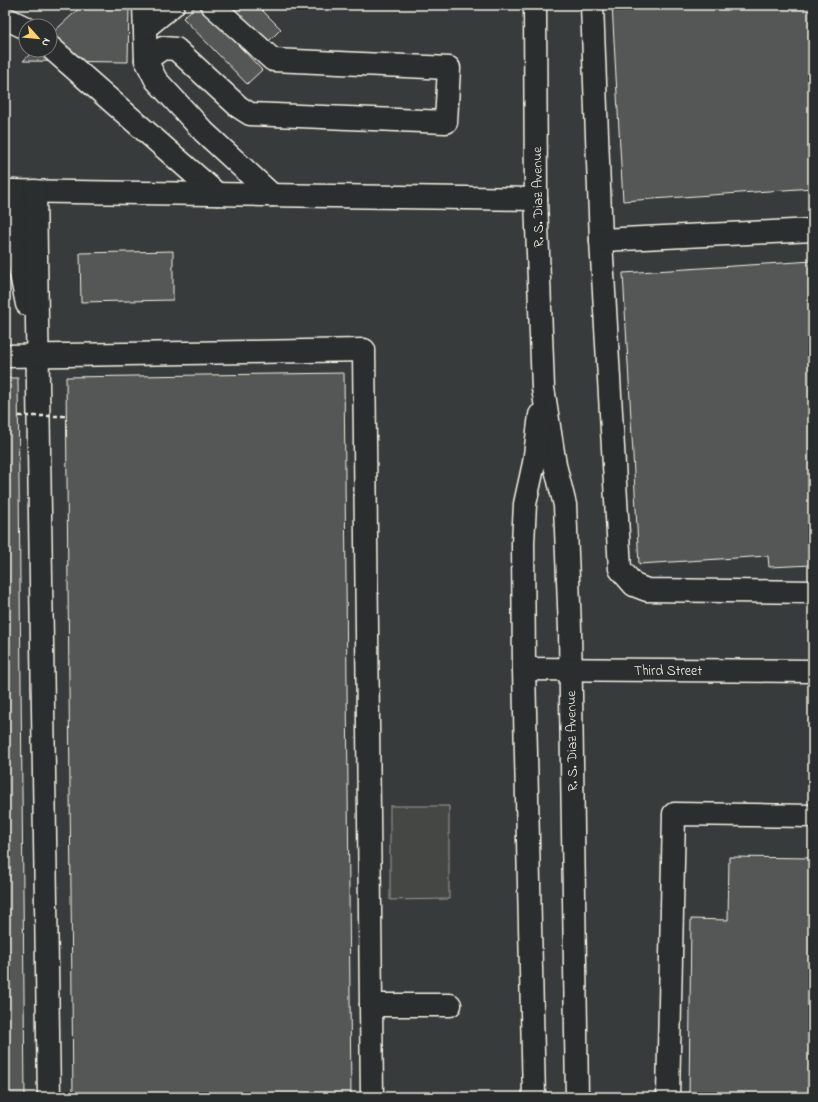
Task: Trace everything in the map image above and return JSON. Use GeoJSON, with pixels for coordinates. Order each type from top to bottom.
{"type":"FeatureCollection","features":[{"type":"Feature","properties":{"kind":"street"},"geometry":{"type":"LineString","coordinates":[[144,5],[146,60],[156,80],[204,132],[272,195]]}},
{"type":"Feature","properties":{"kind":"street"},"geometry":{"type":"LineString","coordinates":[[145,28],[173,5]]}},
{"type":"Feature","properties":{"kind":"street"},"geometry":{"type":"LineString","coordinates":[[146,60],[163,48],[176,49],[239,107],[250,114],[446,122],[449,68],[273,60],[212,5]]}},
{"type":"Feature","properties":{"kind":"street","name":"R. S. Diaz Avenue"},"geometry":{"type":"LineString","coordinates":[[535,5],[536,199],[542,388],[555,465],[565,505],[570,629],[569,670],[577,1097]]}},
{"type":"Feature","properties":{"kind":"street"},"geometry":{"type":"LineString","coordinates":[[592,5],[601,240],[620,569],[634,585],[647,590],[813,592]]}},
{"type":"Feature","properties":{"kind":"street"},"geometry":{"type":"LineString","coordinates":[[5,18],[18,24]]}},
{"type":"Feature","properties":{"kind":"street"},"geometry":{"type":"LineString","coordinates":[[58,54],[216,194]]}},
{"type":"Feature","properties":{"kind":"street"},"geometry":{"type":"LineString","coordinates":[[37,356],[14,240],[14,218],[9,191],[536,199]]}},
{"type":"Feature","properties":{"kind":"street"},"geometry":{"type":"LineString","coordinates":[[35,191],[49,1097]]}},
{"type":"Feature","properties":{"kind":"street"},"geometry":{"type":"LineString","coordinates":[[14,218],[36,218]]}},
{"type":"Feature","properties":{"kind":"street"},"geometry":{"type":"LineString","coordinates":[[601,240],[813,230]]}},
{"type":"Feature","properties":{"kind":"street"},"geometry":{"type":"LineString","coordinates":[[5,356],[364,350],[372,1097]]}},
{"type":"Feature","properties":{"kind":"street","name":"R. S. Diaz Avenue"},"geometry":{"type":"LineString","coordinates":[[534,1097],[524,669],[523,544],[525,504],[534,463],[542,388]]}},
{"type":"Feature","properties":{"kind":"street","name":"Third Street"},"geometry":{"type":"LineString","coordinates":[[524,669],[813,671]]}},
{"type":"Feature","properties":{"kind":"street"},"geometry":{"type":"LineString","coordinates":[[668,1097],[674,814],[813,816]]}},
{"type":"Feature","properties":{"kind":"street"},"geometry":{"type":"LineString","coordinates":[[371,1005],[450,1005]]}},
{"type":"Feature","properties":{"kind":"path"},"geometry":{"type":"LineString","coordinates":[[19,416],[66,416]]}},
{"type":"Feature","properties":{"kind":"shaded area"},"geometry":{"type":"Polygon","coordinates":[[[5,5],[813,5],[813,1097],[5,1097],[5,5]]]}},
{"type":"Feature","properties":{"kind":"shaded area"},"geometry":{"type":"Polygon","coordinates":[[[390,806],[449,806],[449,899],[390,900],[390,806]]]}},
{"type":"Feature","properties":{"kind":"building"},"geometry":{"type":"Polygon","coordinates":[[[83,5],[129,5],[128,62],[23,61],[26,58],[58,58],[58,28],[83,5]]]}},
{"type":"Feature","properties":{"kind":"building"},"geometry":{"type":"Polygon","coordinates":[[[197,5],[200,5],[262,70],[247,84],[183,18],[197,5]]]}},
{"type":"Feature","properties":{"kind":"building"},"geometry":{"type":"Polygon","coordinates":[[[224,5],[257,5],[281,29],[264,46],[224,5]]]}},
{"type":"Feature","properties":{"kind":"building"},"geometry":{"type":"Polygon","coordinates":[[[612,5],[813,5],[813,188],[623,201],[612,5]]]}},
{"type":"Feature","properties":{"kind":"building"},"geometry":{"type":"Polygon","coordinates":[[[173,251],[173,300],[81,302],[80,253],[173,251]]]}},
{"type":"Feature","properties":{"kind":"building"},"geometry":{"type":"Polygon","coordinates":[[[813,261],[813,565],[769,567],[768,556],[639,564],[623,273],[813,261]]]}},
{"type":"Feature","properties":{"kind":"building"},"geometry":{"type":"Polygon","coordinates":[[[344,373],[351,1097],[73,1097],[66,377],[344,373]]]}},
{"type":"Feature","properties":{"kind":"building"},"geometry":{"type":"Polygon","coordinates":[[[5,378],[18,378],[25,1097],[5,1097],[5,378]]]}},
{"type":"Feature","properties":{"kind":"building"},"geometry":{"type":"Polygon","coordinates":[[[729,857],[813,858],[813,1097],[689,1097],[691,919],[728,920],[729,857]]]}}]}
